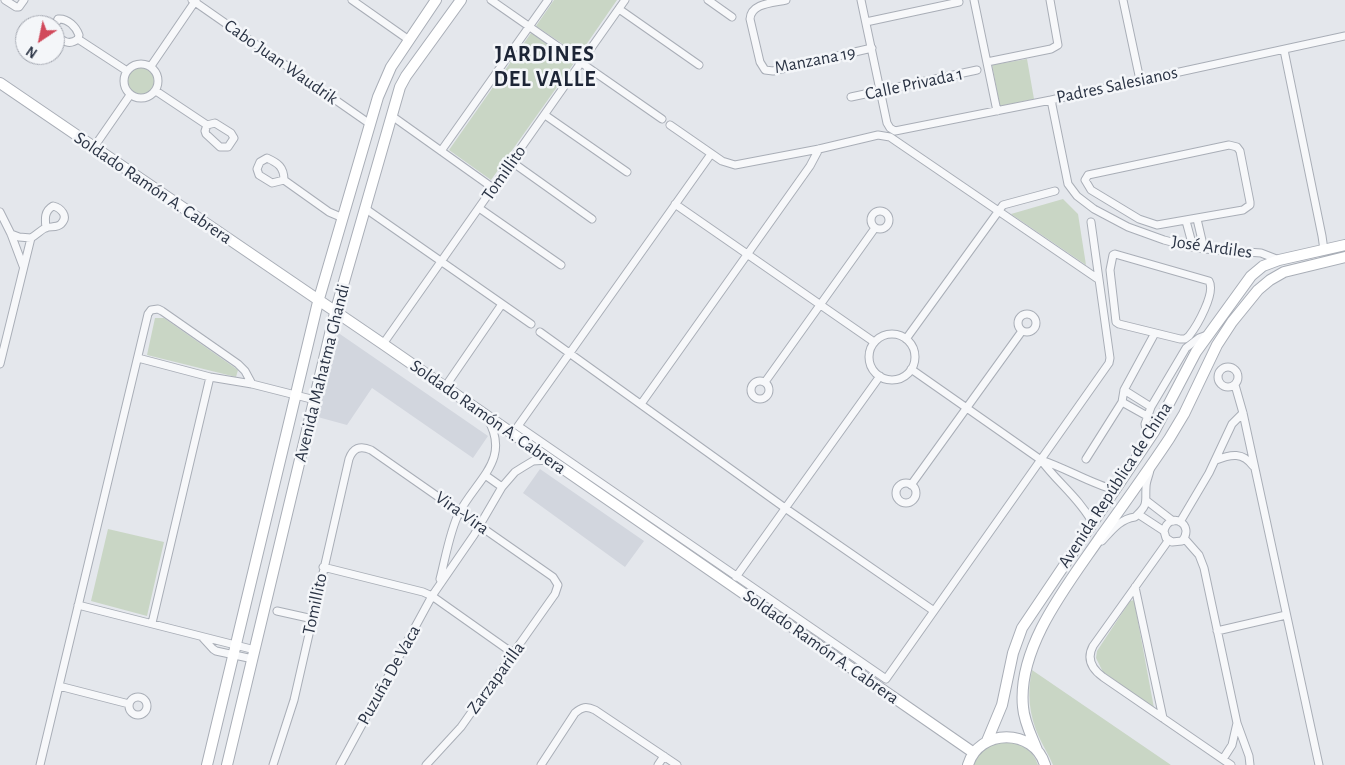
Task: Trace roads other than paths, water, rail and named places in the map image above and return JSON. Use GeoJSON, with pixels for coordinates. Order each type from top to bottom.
{"type":"FeatureCollection","features":[{"type":"Feature","properties":{"kind":"main road","name":"Avenida Mahatma Ghandi"},"geometry":{"type":"LineString","coordinates":[[207,765],[318,302],[370,124],[386,75],[436,0]]}},
{"type":"Feature","properties":{"kind":"main road","name":"Avenida Mahatma Ghandi"},"geometry":{"type":"LineString","coordinates":[[227,765],[335,313],[400,87],[461,0]]}},
{"type":"Feature","properties":{"kind":"main road","name":"Soldado Ramón A. Cabrera"},"geometry":{"type":"LineString","coordinates":[[0,83],[318,302],[383,344],[974,753]]}},
{"type":"Feature","properties":{"kind":"main road","name":"Avenida República de China"},"geometry":{"type":"LineString","coordinates":[[987,741],[1002,705],[1013,653],[1022,628],[1148,441],[1207,335],[1251,276],[1263,266],[1278,260],[1345,245]]}},
{"type":"Feature","properties":{"kind":"main road","name":"Avenida República de China"},"geometry":{"type":"LineString","coordinates":[[1045,765],[1037,750],[1025,718],[1023,707],[1025,676],[1033,648],[1048,615],[1153,463],[1184,414],[1216,345],[1258,290],[1284,272],[1345,257]]}},
{"type":"Feature","properties":{"kind":"main road"},"geometry":{"type":"LineString","coordinates":[[968,765],[974,753],[987,741],[998,738],[1014,738],[1029,743],[1037,750]]}},
{"type":"Feature","properties":{"kind":"street"},"geometry":{"type":"LineString","coordinates":[[5,0],[19,7],[24,0]]}},
{"type":"Feature","properties":{"kind":"street"},"geometry":{"type":"LineString","coordinates":[[352,0],[408,40]]}},
{"type":"Feature","properties":{"kind":"street"},"geometry":{"type":"LineString","coordinates":[[491,0],[662,119]]}},
{"type":"Feature","properties":{"kind":"street"},"geometry":{"type":"LineString","coordinates":[[441,151],[548,0]]}},
{"type":"Feature","properties":{"kind":"street","name":"Tomillito"},"geometry":{"type":"LineString","coordinates":[[383,344],[625,0]]}},
{"type":"Feature","properties":{"kind":"street"},"geometry":{"type":"LineString","coordinates":[[708,0],[732,17]]}},
{"type":"Feature","properties":{"kind":"street","name":"Manzana 19"},"geometry":{"type":"LineString","coordinates":[[786,0],[759,6],[752,10],[750,14],[760,62],[765,70],[773,71],[872,48]]}},
{"type":"Feature","properties":{"kind":"street"},"geometry":{"type":"LineString","coordinates":[[861,0],[880,91]]}},
{"type":"Feature","properties":{"kind":"street"},"geometry":{"type":"LineString","coordinates":[[974,0],[997,111]]}},
{"type":"Feature","properties":{"kind":"street"},"geometry":{"type":"LineString","coordinates":[[987,62],[1050,49],[1058,45],[1050,0]]}},
{"type":"Feature","properties":{"kind":"street"},"geometry":{"type":"LineString","coordinates":[[1123,0],[1140,80]]}},
{"type":"Feature","properties":{"kind":"street"},"geometry":{"type":"LineString","coordinates":[[151,66],[194,1]]}},
{"type":"Feature","properties":{"kind":"street","name":"Cabo Juan Waudrik"},"geometry":{"type":"LineString","coordinates":[[194,1],[370,124]]}},
{"type":"Feature","properties":{"kind":"street"},"geometry":{"type":"LineString","coordinates":[[866,22],[960,2]]}},
{"type":"Feature","properties":{"kind":"street"},"geometry":{"type":"LineString","coordinates":[[619,9],[699,65]]}},
{"type":"Feature","properties":{"kind":"street"},"geometry":{"type":"LineString","coordinates":[[65,20],[75,27],[79,35],[78,39]]}},
{"type":"Feature","properties":{"kind":"street","name":"Padres Salesianos"},"geometry":{"type":"LineString","coordinates":[[880,91],[887,123],[895,131],[1051,100],[1345,36]]}},
{"type":"Feature","properties":{"kind":"street"},"geometry":{"type":"LineString","coordinates":[[78,39],[126,71]]}},
{"type":"Feature","properties":{"kind":"street"},"geometry":{"type":"LineString","coordinates":[[65,42],[69,43],[78,39]]}},
{"type":"Feature","properties":{"kind":"street"},"geometry":{"type":"LineString","coordinates":[[1284,50],[1324,250]]}},
{"type":"Feature","properties":{"kind":"street"},"geometry":{"type":"LineString","coordinates":[[140,63],[151,66],[158,75],[156,91],[147,98],[135,98],[130,95],[124,81],[126,71],[135,64],[140,63]]}},
{"type":"Feature","properties":{"kind":"street","name":"Calle Privada 1"},"geometry":{"type":"LineString","coordinates":[[851,97],[976,70]]}},
{"type":"Feature","properties":{"kind":"street"},"geometry":{"type":"LineString","coordinates":[[156,91],[207,125]]}},
{"type":"Feature","properties":{"kind":"street"},"geometry":{"type":"LineString","coordinates":[[94,147],[130,95]]}},
{"type":"Feature","properties":{"kind":"street","name":"José Ardiles"},"geometry":{"type":"LineString","coordinates":[[1051,100],[1065,176],[1071,190],[1094,209],[1128,227],[1164,240],[1204,249],[1260,254],[1278,260]]}},
{"type":"Feature","properties":{"kind":"street"},"geometry":{"type":"LineString","coordinates":[[545,114],[627,172]]}},
{"type":"Feature","properties":{"kind":"street"},"geometry":{"type":"LineString","coordinates":[[392,116],[493,188]]}},
{"type":"Feature","properties":{"kind":"street"},"geometry":{"type":"LineString","coordinates":[[670,125],[722,162],[735,165],[819,149],[878,135],[890,137],[1098,279]]}},
{"type":"Feature","properties":{"kind":"street"},"geometry":{"type":"LineString","coordinates":[[1229,145],[1237,147],[1240,151],[1250,205],[1243,210],[1186,221],[1157,226],[1139,219],[1091,190],[1087,186],[1085,178],[1088,175],[1229,145]]}},
{"type":"Feature","properties":{"kind":"street"},"geometry":{"type":"LineString","coordinates":[[641,404],[810,166],[819,149]]}},
{"type":"Feature","properties":{"kind":"street"},"geometry":{"type":"LineString","coordinates":[[711,154],[518,426],[886,679],[1109,363],[1110,358],[1091,222]]}},
{"type":"Feature","properties":{"kind":"street"},"geometry":{"type":"LineString","coordinates":[[512,162],[592,218]]}},
{"type":"Feature","properties":{"kind":"street"},"geometry":{"type":"LineString","coordinates":[[284,180],[329,212],[343,218]]}},
{"type":"Feature","properties":{"kind":"street"},"geometry":{"type":"LineString","coordinates":[[906,339],[998,210],[1007,203],[1055,191]]}},
{"type":"Feature","properties":{"kind":"street"},"geometry":{"type":"LineString","coordinates":[[676,204],[874,342]]}},
{"type":"Feature","properties":{"kind":"street"},"geometry":{"type":"LineString","coordinates":[[479,208],[561,264]]}},
{"type":"Feature","properties":{"kind":"street"},"geometry":{"type":"LineString","coordinates":[[366,209],[531,324]]}},
{"type":"Feature","properties":{"kind":"street"},"geometry":{"type":"LineString","coordinates":[[0,212],[23,266]]}},
{"type":"Feature","properties":{"kind":"street"},"geometry":{"type":"LineString","coordinates":[[1197,219],[1204,249]]}},
{"type":"Feature","properties":{"kind":"street"},"geometry":{"type":"LineString","coordinates":[[1186,221],[1193,247]]}},
{"type":"Feature","properties":{"kind":"street"},"geometry":{"type":"LineString","coordinates":[[11,234],[31,238],[46,228]]}},
{"type":"Feature","properties":{"kind":"street"},"geometry":{"type":"LineString","coordinates":[[765,382],[876,228]]}},
{"type":"Feature","properties":{"kind":"street"},"geometry":{"type":"LineString","coordinates":[[0,364],[31,238]]}},
{"type":"Feature","properties":{"kind":"street"},"geometry":{"type":"LineString","coordinates":[[1113,255],[1206,279],[1211,283],[1208,302],[1186,339],[1155,333],[1116,322],[1110,270],[1113,255]]}},
{"type":"Feature","properties":{"kind":"street"},"geometry":{"type":"LineString","coordinates":[[444,387],[502,304]]}},
{"type":"Feature","properties":{"kind":"street"},"geometry":{"type":"LineString","coordinates":[[40,765],[148,314],[151,310],[158,309],[238,364],[245,371],[252,384]]}},
{"type":"Feature","properties":{"kind":"street"},"geometry":{"type":"LineString","coordinates":[[911,485],[1022,331]]}},
{"type":"Feature","properties":{"kind":"street"},"geometry":{"type":"LineString","coordinates":[[540,332],[934,611]]}},
{"type":"Feature","properties":{"kind":"street"},"geometry":{"type":"LineString","coordinates":[[1086,459],[1122,402],[1124,390],[1155,333]]}},
{"type":"Feature","properties":{"kind":"street"},"geometry":{"type":"LineString","coordinates":[[890,334],[898,334],[906,339],[913,348],[915,355],[911,369],[901,378],[894,380],[874,372],[869,359],[869,352],[874,342],[883,335],[890,334]]}},
{"type":"Feature","properties":{"kind":"street"},"geometry":{"type":"LineString","coordinates":[[1148,441],[1145,424],[1151,407],[1186,348],[1199,338],[1207,335]]}},
{"type":"Feature","properties":{"kind":"street"},"geometry":{"type":"LineString","coordinates":[[138,358],[210,377],[252,384],[315,400]]}},
{"type":"Feature","properties":{"kind":"street"},"geometry":{"type":"LineString","coordinates":[[911,369],[1040,460],[1056,465],[1096,485],[1114,490]]}},
{"type":"Feature","properties":{"kind":"street"},"geometry":{"type":"LineString","coordinates":[[736,577],[880,376]]}},
{"type":"Feature","properties":{"kind":"street"},"geometry":{"type":"LineString","coordinates":[[152,623],[210,377]]}},
{"type":"Feature","properties":{"kind":"street"},"geometry":{"type":"LineString","coordinates":[[1235,385],[1256,471],[1320,765]]}},
{"type":"Feature","properties":{"kind":"street"},"geometry":{"type":"LineString","coordinates":[[1124,390],[1151,407]]}},
{"type":"Feature","properties":{"kind":"street"},"geometry":{"type":"LineString","coordinates":[[1122,402],[1147,416]]}},
{"type":"Feature","properties":{"kind":"street"},"geometry":{"type":"LineString","coordinates":[[1164,531],[1166,524],[1176,521],[1191,505],[1216,460],[1232,424],[1243,413]]}},
{"type":"Feature","properties":{"kind":"street"},"geometry":{"type":"LineString","coordinates":[[438,586],[460,511],[495,458],[494,429],[486,416]]}},
{"type":"Feature","properties":{"kind":"street","name":"Tomillito"},"geometry":{"type":"LineString","coordinates":[[273,765],[290,713],[349,459],[351,452],[360,447]]}},
{"type":"Feature","properties":{"kind":"street","name":"Vira-Vira"},"geometry":{"type":"LineString","coordinates":[[360,447],[371,450],[460,511],[553,577],[558,585]]}},
{"type":"Feature","properties":{"kind":"street"},"geometry":{"type":"LineString","coordinates":[[1216,460],[1232,455],[1242,457],[1256,471]]}},
{"type":"Feature","properties":{"kind":"street"},"geometry":{"type":"LineString","coordinates":[[438,586],[480,525],[502,486],[515,472],[533,461],[550,460]]}},
{"type":"Feature","properties":{"kind":"street"},"geometry":{"type":"LineString","coordinates":[[1040,460],[1048,471],[1084,507],[1092,522]]}},
{"type":"Feature","properties":{"kind":"street"},"geometry":{"type":"LineString","coordinates":[[1086,558],[1121,521],[1126,518],[1135,517],[1138,514],[1147,501],[1146,485],[1153,463]]}},
{"type":"Feature","properties":{"kind":"street"},"geometry":{"type":"LineString","coordinates":[[485,475],[502,486]]}},
{"type":"Feature","properties":{"kind":"street"},"geometry":{"type":"LineString","coordinates":[[1147,501],[1185,527],[1186,534],[1179,542],[1168,540]]}},
{"type":"Feature","properties":{"kind":"street"},"geometry":{"type":"LineString","coordinates":[[1138,514],[1164,531],[1168,540]]}},
{"type":"Feature","properties":{"kind":"street"},"geometry":{"type":"LineString","coordinates":[[1184,538],[1199,555],[1204,568],[1237,723],[1249,756],[1250,765]]}},
{"type":"Feature","properties":{"kind":"street"},"geometry":{"type":"LineString","coordinates":[[1168,540],[1093,646],[1090,652],[1090,660],[1098,674],[1231,765]]}},
{"type":"Feature","properties":{"kind":"street"},"geometry":{"type":"LineString","coordinates":[[323,567],[423,592],[432,596],[514,654]]}},
{"type":"Feature","properties":{"kind":"street","name":"Zarzaparilla"},"geometry":{"type":"LineString","coordinates":[[426,765],[461,727],[556,594],[558,585]]}},
{"type":"Feature","properties":{"kind":"street","name":"Puzuña De Vaca"},"geometry":{"type":"LineString","coordinates":[[340,765],[438,586]]}},
{"type":"Feature","properties":{"kind":"street"},"geometry":{"type":"LineString","coordinates":[[1135,587],[1163,718]]}},
{"type":"Feature","properties":{"kind":"street"},"geometry":{"type":"LineString","coordinates":[[78,605],[202,636],[236,650],[254,654]]}},
{"type":"Feature","properties":{"kind":"street"},"geometry":{"type":"LineString","coordinates":[[277,611],[312,619]]}},
{"type":"Feature","properties":{"kind":"street"},"geometry":{"type":"LineString","coordinates":[[1217,631],[1286,615]]}},
{"type":"Feature","properties":{"kind":"street"},"geometry":{"type":"LineString","coordinates":[[59,686],[129,704]]}},
{"type":"Feature","properties":{"kind":"street"},"geometry":{"type":"LineString","coordinates":[[541,765],[575,713],[587,707],[595,710],[676,765]]}},
{"type":"Feature","properties":{"kind":"street"},"geometry":{"type":"LineString","coordinates":[[1223,759],[1232,745],[1237,723]]}},
{"type":"Feature","properties":{"kind":"street"},"geometry":{"type":"LineString","coordinates":[[658,765],[664,756]]}},
{"type":"Feature","properties":{"kind":"district","name":"JARDINES DEL VALLE"},"geometry":{"type":"Point","coordinates":[545,66]}}]}
